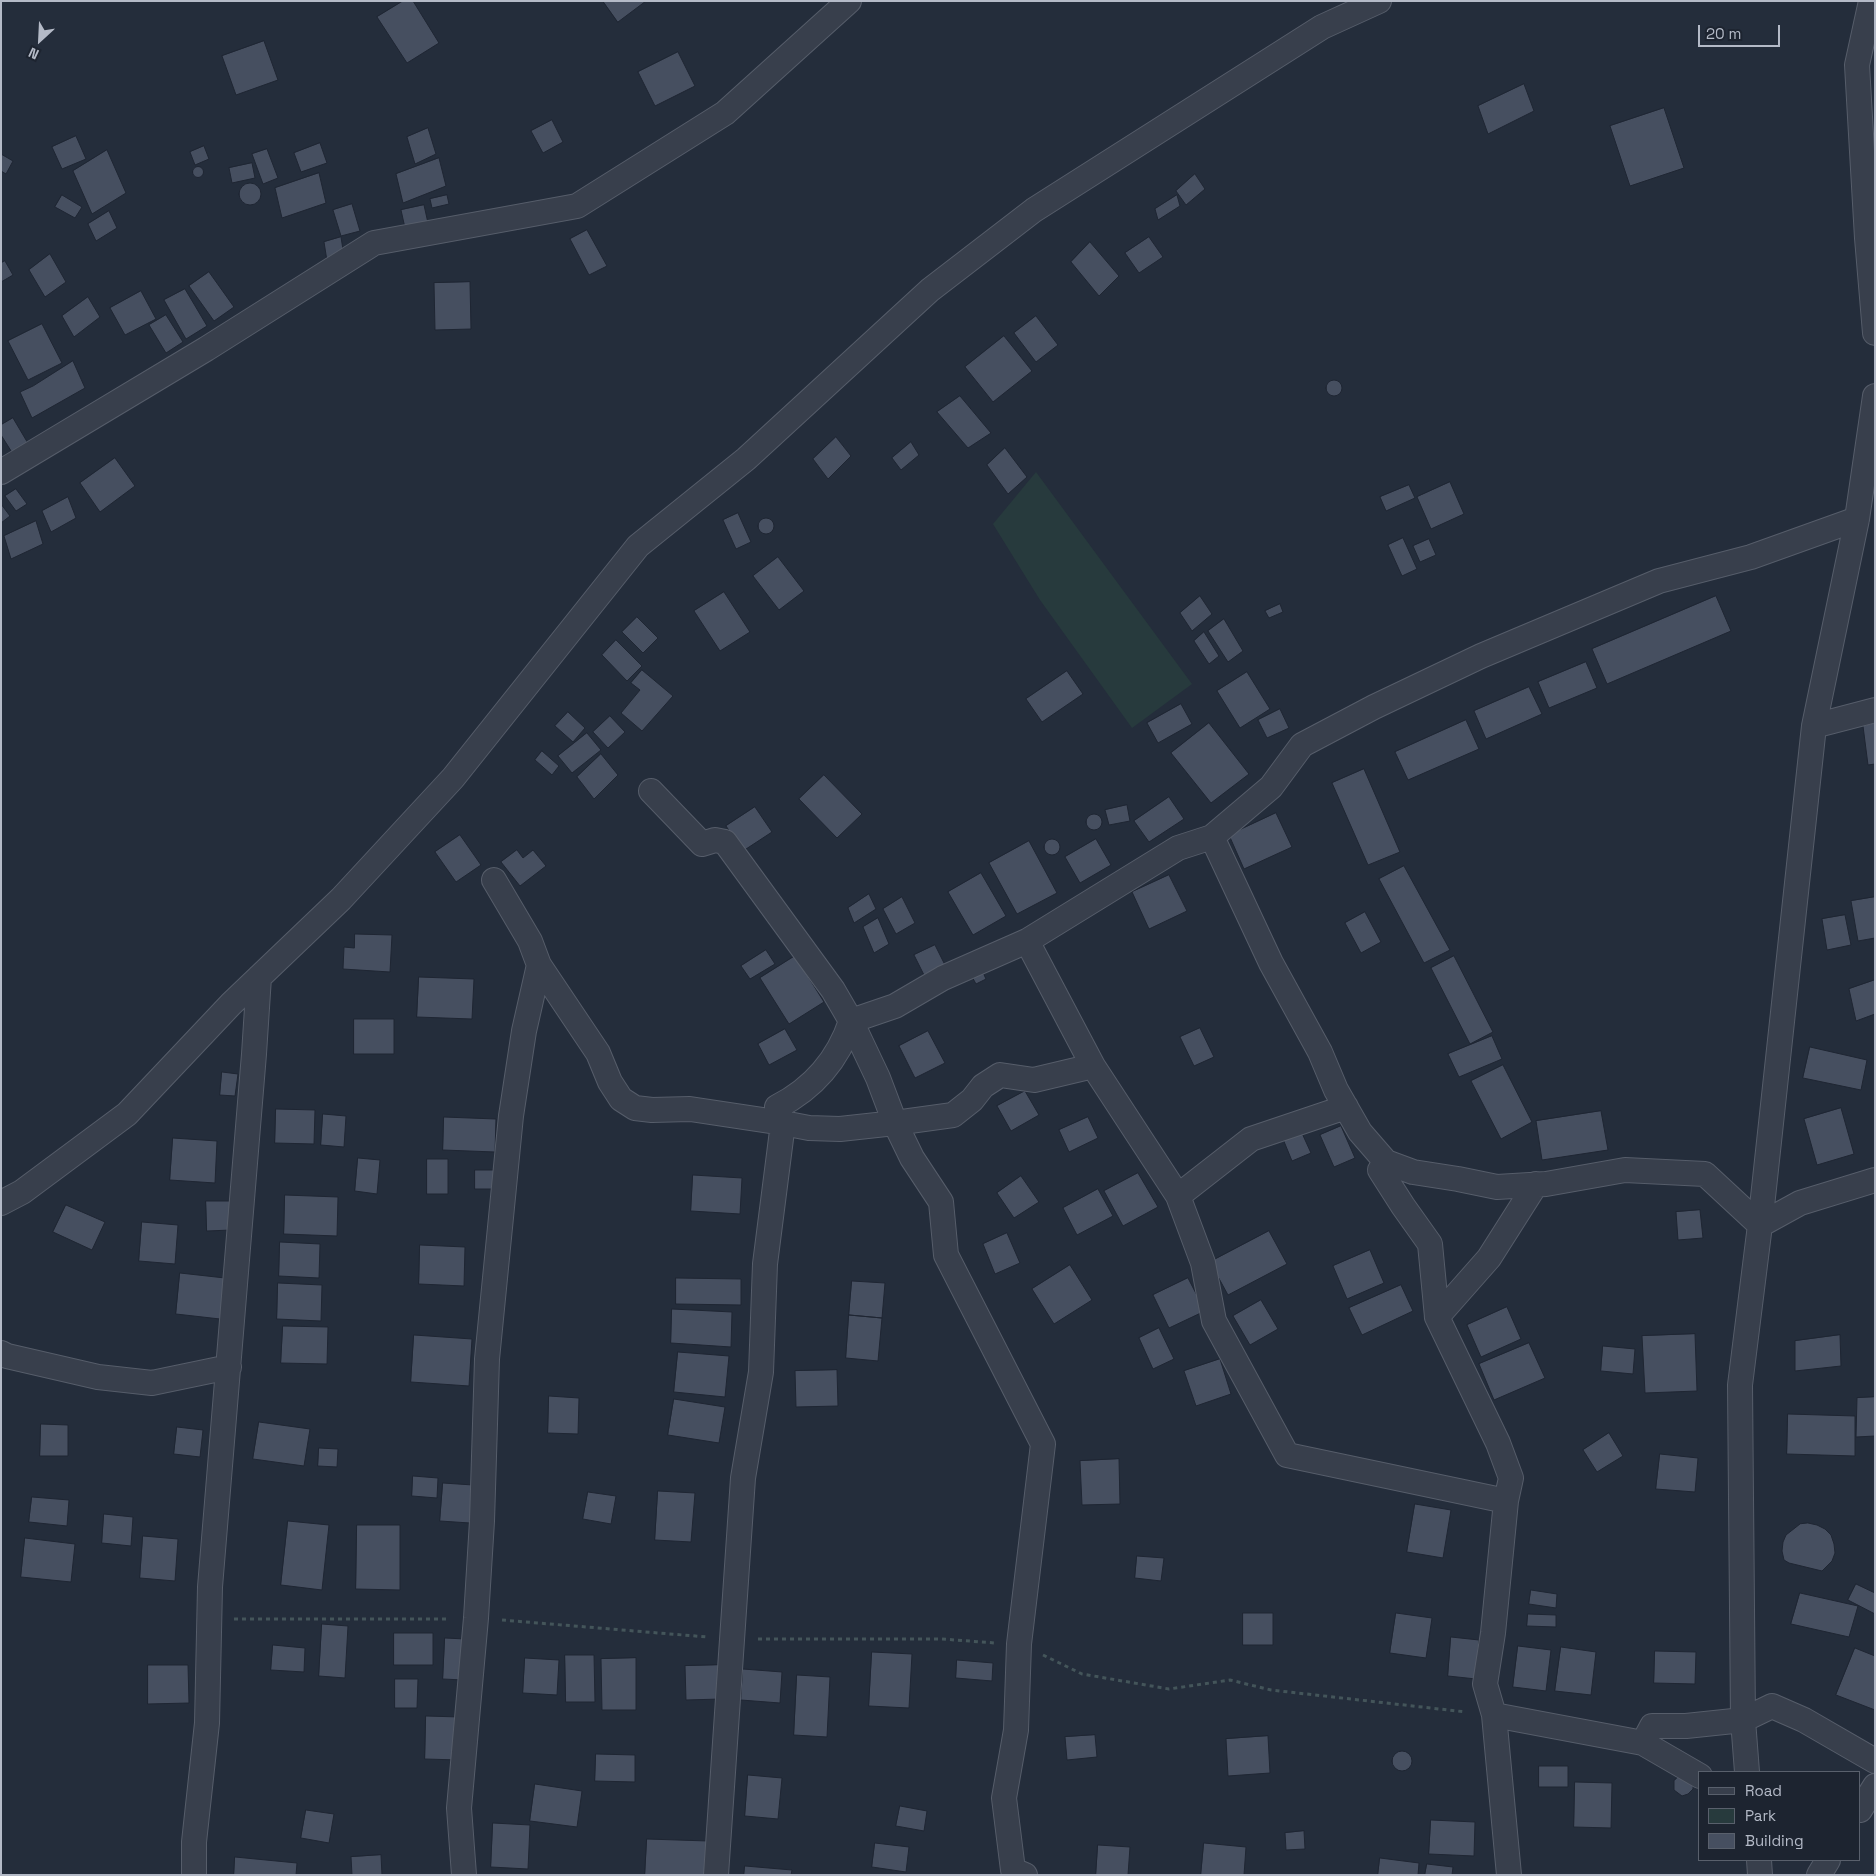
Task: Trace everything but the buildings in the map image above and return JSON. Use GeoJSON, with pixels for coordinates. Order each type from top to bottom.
{"type":"FeatureCollection","features":[{"type":"Feature","properties":{"kind":"street"},"geometry":{"type":"LineString","coordinates":[[1,472],[206,349],[374,243],[578,206],[725,114],[850,1]]}},
{"type":"Feature","properties":{"kind":"street"},"geometry":{"type":"LineString","coordinates":[[1,1202],[22,1192],[127,1114],[231,1004],[342,899],[453,778],[638,546],[746,459],[930,290],[1034,210],[1314,32],[1379,1]]}},
{"type":"Feature","properties":{"kind":"street"},"geometry":{"type":"LineString","coordinates":[[1871,1],[1857,65],[1867,238],[1875,333]]}},
{"type":"Feature","properties":{"kind":"street"},"geometry":{"type":"LineString","coordinates":[[1747,1771],[1743,1720],[1740,1385],[1760,1225],[1814,726],[1857,519],[1875,396]]}},
{"type":"Feature","properties":{"kind":"street"},"geometry":{"type":"LineString","coordinates":[[851,1021],[895,1006],[943,978],[1027,941],[1178,848],[1212,836],[1271,787],[1302,745],[1426,681],[1659,581],[1751,557],[1857,519]]}},
{"type":"Feature","properties":{"kind":"street"},"geometry":{"type":"LineString","coordinates":[[1814,726],[1875,710]]}},
{"type":"Feature","properties":{"kind":"street"},"geometry":{"type":"LineString","coordinates":[[651,791],[702,844],[715,840],[725,842],[833,990],[851,1021],[878,1078],[895,1123],[912,1158],[941,1202],[946,1255],[1043,1444],[1019,1644],[1016,1730],[1004,1798],[1017,1873]]}},
{"type":"Feature","properties":{"kind":"street"},"geometry":{"type":"LineString","coordinates":[[1212,836],[1271,963],[1320,1052],[1346,1107],[1360,1132],[1386,1162],[1413,1172],[1497,1187],[1546,1184],[1625,1170],[1705,1174],[1760,1225]]}},
{"type":"Feature","properties":{"kind":"street"},"geometry":{"type":"LineString","coordinates":[[494,880],[530,941],[539,965],[598,1053],[610,1082],[621,1099],[636,1108],[652,1110],[690,1109],[783,1122],[809,1128],[840,1129],[953,1115],[972,1100],[983,1086],[1000,1075],[1034,1080],[1093,1066]]}},
{"type":"Feature","properties":{"kind":"street"},"geometry":{"type":"LineString","coordinates":[[1027,941],[1093,1066],[1178,1196],[1203,1263],[1214,1321],[1287,1455],[1506,1501]]}},
{"type":"Feature","properties":{"kind":"street"},"geometry":{"type":"LineString","coordinates":[[464,1875],[459,1808],[476,1618],[482,1521],[487,1359],[511,1116],[524,1031],[539,965]]}},
{"type":"Feature","properties":{"kind":"street"},"geometry":{"type":"LineString","coordinates":[[194,1875],[194,1842],[207,1723],[210,1587],[259,978]]}},
{"type":"Feature","properties":{"kind":"street"},"geometry":{"type":"LineString","coordinates":[[716,1875],[743,1478],[761,1372],[765,1264],[783,1122],[777,1107],[792,1100],[816,1081],[845,1040],[851,1021]]}},
{"type":"Feature","properties":{"kind":"street"},"geometry":{"type":"LineString","coordinates":[[1178,1196],[1251,1139],[1346,1107]]}},
{"type":"Feature","properties":{"kind":"street"},"geometry":{"type":"LineString","coordinates":[[1386,1162],[1380,1170],[1402,1206],[1430,1244],[1437,1317],[1498,1443],[1511,1478],[1506,1501],[1493,1633],[1485,1684],[1494,1715],[1509,1875]]}},
{"type":"Feature","properties":{"kind":"street"},"geometry":{"type":"LineString","coordinates":[[1760,1225],[1800,1203],[1875,1180]]}},
{"type":"Feature","properties":{"kind":"street"},"geometry":{"type":"LineString","coordinates":[[1437,1317],[1489,1258],[1536,1184]]}},
{"type":"Feature","properties":{"kind":"street"},"geometry":{"type":"LineString","coordinates":[[1,1352],[16,1358],[98,1376],[152,1383],[229,1367]]}},
{"type":"Feature","properties":{"kind":"street"},"geometry":{"type":"LineString","coordinates":[[1643,1743],[1652,1726],[1686,1726],[1743,1720],[1772,1706],[1804,1720],[1875,1761]]}},
{"type":"Feature","properties":{"kind":"street"},"geometry":{"type":"LineString","coordinates":[[1494,1715],[1643,1743],[1698,1775]]}},
{"type":"Feature","properties":{"kind":"street"},"geometry":{"type":"LineString","coordinates":[[1861,1808],[1875,1786]]}},
{"type":"Feature","properties":{"kind":"street"},"geometry":{"type":"LineString","coordinates":[[1759,1861],[1760,1875]]}},
{"type":"Feature","properties":{"kind":"street"},"geometry":{"type":"LineString","coordinates":[[1819,1875],[1827,1861]]}},
{"type":"Feature","properties":{"kind":"path"},"geometry":{"type":"LineString","coordinates":[[210,1619],[476,1618],[733,1639],[942,1639],[1019,1644],[1082,1674],[1169,1689],[1230,1680],[1271,1690],[1494,1715]]}},
{"type":"Feature","properties":{"kind":"green space"},"geometry":{"type":"Polygon","coordinates":[[[1036,472],[1192,684],[1132,728],[1040,600],[993,524],[1036,472]]]}}]}
